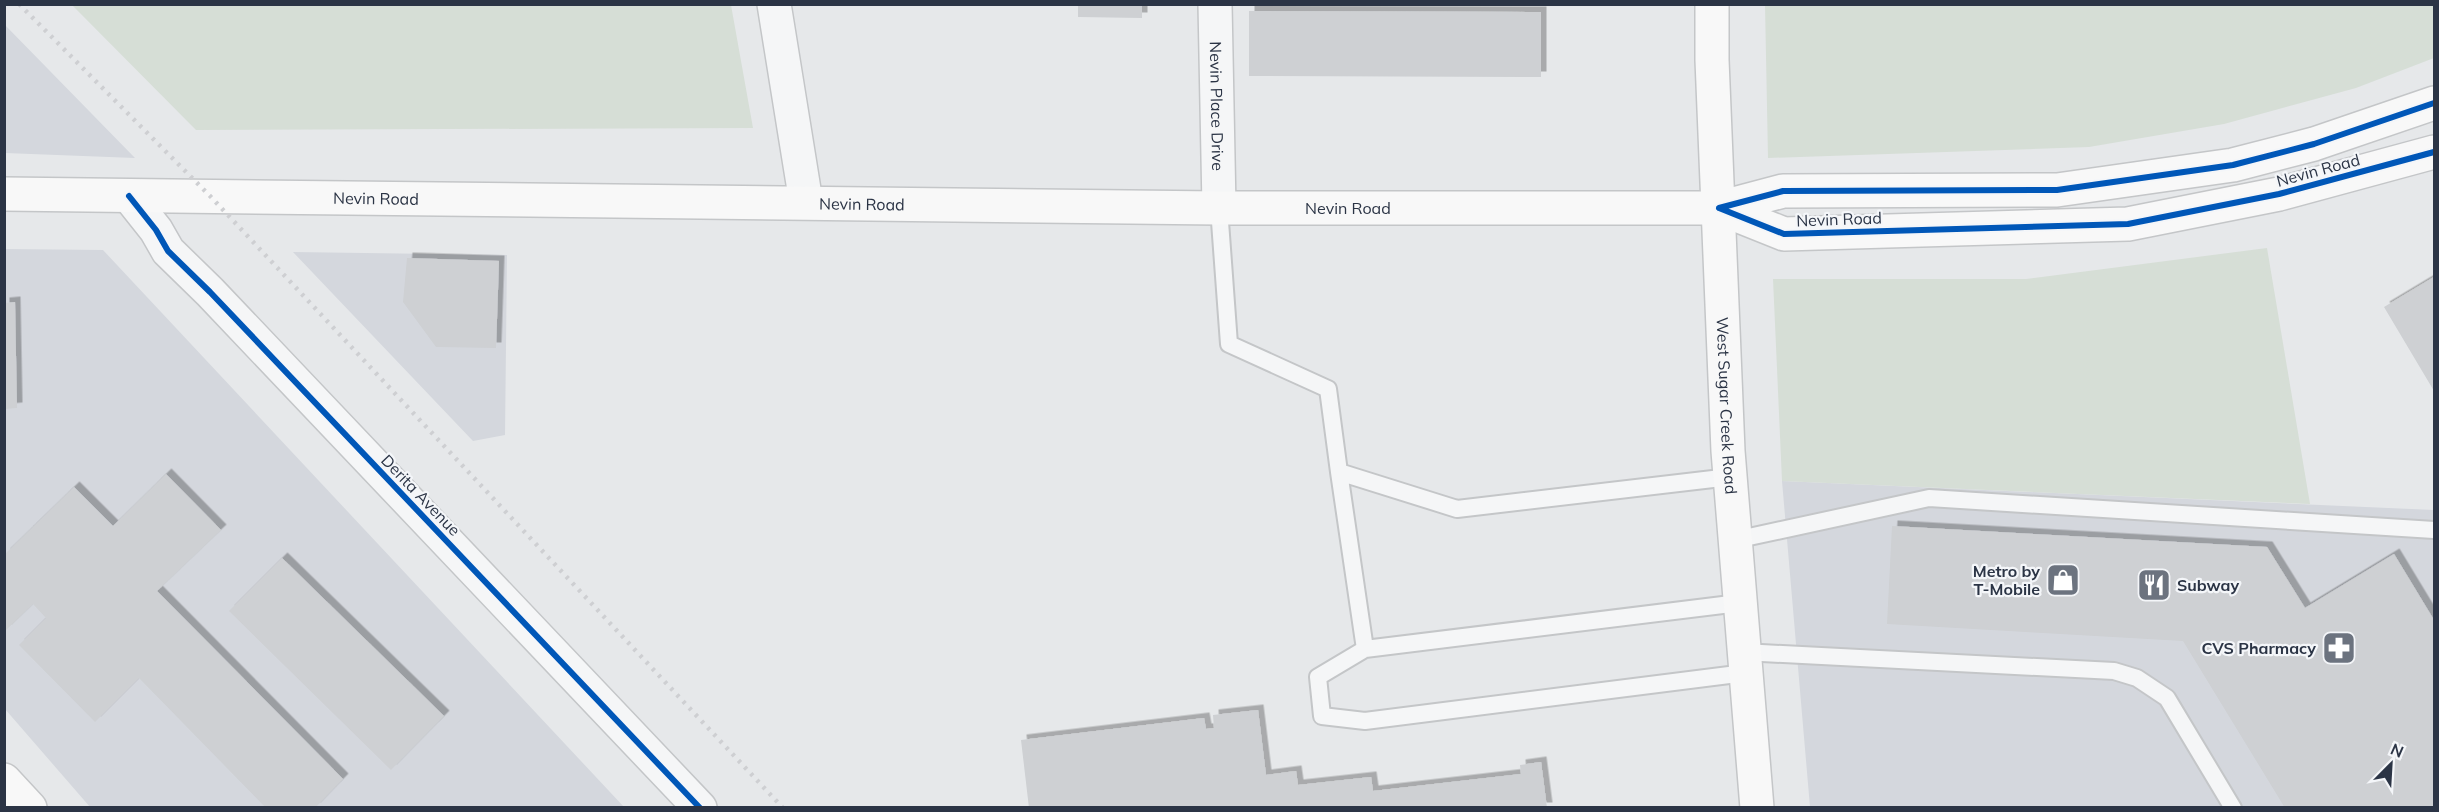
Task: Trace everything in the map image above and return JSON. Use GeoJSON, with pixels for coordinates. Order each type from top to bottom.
{"type":"FeatureCollection","features":[{"type":"Feature","properties":{"kind":"main road","name":"West Sugar Creek Road"},"geometry":{"type":"LineString","coordinates":[[1712,4],[1712,60],[1730,477],[1757,807]]}},
{"type":"Feature","properties":{"kind":"main road","name":"Nevin Road"},"geometry":{"type":"LineString","coordinates":[[4,194],[1219,208],[1719,208],[1783,192],[2058,190],[2209,169],[2314,144],[2434,103]]}},
{"type":"Feature","properties":{"kind":"main road","name":"Nevin Road"},"geometry":{"type":"LineString","coordinates":[[1719,208],[1784,234],[2128,224],[2279,194],[2434,152]]}},
{"type":"Feature","properties":{"kind":"main road"},"geometry":{"type":"LineString","coordinates":[[4,780],[30,807]]}},
{"type":"Feature","properties":{"kind":"street"},"geometry":{"type":"LineString","coordinates":[[774,4],[806,202]]}},
{"type":"Feature","properties":{"kind":"street","name":"Nevin Place Drive"},"geometry":{"type":"LineString","coordinates":[[1215,4],[1219,208]]}},
{"type":"Feature","properties":{"kind":"street","name":"Derita Avenue"},"geometry":{"type":"LineString","coordinates":[[129,196],[156,230],[168,251],[210,292],[699,807]]}},
{"type":"Feature","properties":{"kind":"lane"},"geometry":{"type":"LineString","coordinates":[[1219,208],[1229,344],[1328,389],[1365,649]]}},
{"type":"Feature","properties":{"kind":"lane"},"geometry":{"type":"LineString","coordinates":[[1339,472],[1457,509],[1730,477]]}},
{"type":"Feature","properties":{"kind":"lane"},"geometry":{"type":"LineString","coordinates":[[1735,540],[1929,498],[2434,530]]}},
{"type":"Feature","properties":{"kind":"lane"},"geometry":{"type":"LineString","coordinates":[[1739,603],[1365,649],[1318,678],[1322,716],[1365,721],[1744,663],[2114,671],[2137,678],[2167,698],[2234,807]]}},
{"type":"Feature","properties":{"kind":"shaded area"},"geometry":{"type":"Polygon","coordinates":[[[72,5],[731,5],[753,128],[196,130],[72,5]]]}},
{"type":"Feature","properties":{"kind":"shaded area"},"geometry":{"type":"Polygon","coordinates":[[[1765,5],[2434,5],[2434,58],[2356,88],[2224,124],[2089,147],[1768,158],[1765,5]]]}},
{"type":"Feature","properties":{"kind":"shaded area"},"geometry":{"type":"Polygon","coordinates":[[[5,25],[135,158],[5,153],[5,25]]]}},
{"type":"Feature","properties":{"kind":"shaded area"},"geometry":{"type":"Polygon","coordinates":[[[2267,248],[2310,504],[1782,481],[1773,279],[2026,279],[2267,248]]]}},
{"type":"Feature","properties":{"kind":"shaded area"},"geometry":{"type":"Polygon","coordinates":[[[4,249],[103,250],[624,807],[90,807],[5,709],[4,249]]]}},
{"type":"Feature","properties":{"kind":"shaded area"},"geometry":{"type":"Polygon","coordinates":[[[293,252],[507,255],[505,435],[473,441],[293,252]]]}},
{"type":"Feature","properties":{"kind":"shaded area"},"geometry":{"type":"Polygon","coordinates":[[[1782,481],[2434,510],[2434,807],[1810,807],[1782,481]]]}},
{"type":"Feature","properties":{"kind":"building"},"geometry":{"type":"Polygon","coordinates":[[[1078,4],[1142,4],[1142,18],[1078,17],[1078,4]]]}},
{"type":"Feature","properties":{"kind":"building"},"geometry":{"type":"Polygon","coordinates":[[[1249,11],[1541,12],[1541,77],[1249,76],[1249,11]]]}},
{"type":"Feature","properties":{"kind":"building"},"geometry":{"type":"Polygon","coordinates":[[[407,258],[499,261],[496,348],[436,347],[403,302],[407,258]]]}},
{"type":"Feature","properties":{"kind":"building"},"geometry":{"type":"Polygon","coordinates":[[[2434,277],[2434,391],[2384,307],[2434,277]]]}},
{"type":"Feature","properties":{"kind":"building"},"geometry":{"type":"Polygon","coordinates":[[[15,302],[17,408],[4,409],[4,303],[15,302]]]}},
{"type":"Feature","properties":{"kind":"building"},"geometry":{"type":"Polygon","coordinates":[[[166,474],[221,530],[157,591],[343,779],[315,808],[266,808],[139,678],[95,722],[19,645],[46,618],[33,604],[6,630],[5,628],[5,554],[74,487],[113,526],[166,474]]]}},
{"type":"Feature","properties":{"kind":"building"},"geometry":{"type":"Polygon","coordinates":[[[1892,526],[2267,547],[2305,608],[2394,554],[2434,620],[2434,808],[2285,808],[2183,641],[1887,624],[1892,526]]]}},
{"type":"Feature","properties":{"kind":"building"},"geometry":{"type":"Polygon","coordinates":[[[282,558],[444,716],[391,770],[229,611],[282,558]]]}},
{"type":"Feature","properties":{"kind":"building"},"geometry":{"type":"Polygon","coordinates":[[[1258,710],[1266,775],[1296,771],[1298,785],[1371,777],[1373,791],[1521,774],[1520,765],[1541,762],[1547,808],[1029,808],[1021,740],[1204,718],[1206,729],[1214,728],[1213,715],[1258,710]]]}},
{"type":"Feature","properties":{"kind":"railway"},"geometry":{"type":"LineString","coordinates":[[19,4],[211,197],[783,808]]}},
{"type":"Feature","properties":{"kind":"cycle path"},"geometry":{"type":"LineString","coordinates":[[1719,208],[1783,191],[2057,190],[2233,165],[2314,144],[2434,103]]}},
{"type":"Feature","properties":{"kind":"cycle path"},"geometry":{"type":"LineString","coordinates":[[1719,208],[1784,234],[2128,224],[2279,194],[2434,152]]}},
{"type":"Feature","properties":{"kind":"cycle path"},"geometry":{"type":"LineString","coordinates":[[129,196],[156,230],[168,251],[210,292],[700,808]]}},
{"type":"Feature","properties":{"kind":"place","name":"Metro by T-Mobile"},"geometry":{"type":"Point","coordinates":[2063,580]}},
{"type":"Feature","properties":{"kind":"place","name":"Subway"},"geometry":{"type":"Point","coordinates":[2154,585]}},
{"type":"Feature","properties":{"kind":"place","name":"CVS Pharmacy"},"geometry":{"type":"Point","coordinates":[2339,648]}}]}
